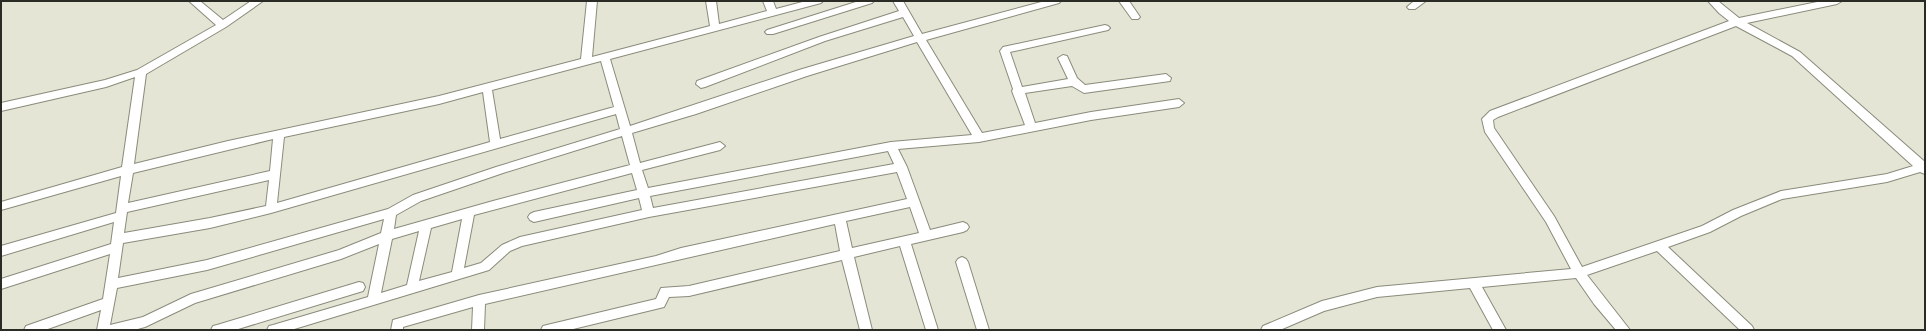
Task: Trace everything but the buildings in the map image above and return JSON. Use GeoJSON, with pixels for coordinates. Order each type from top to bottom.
{"type":"FeatureCollection","features":[{"type":"Feature","properties":{"kind":"street"},"geometry":{"type":"LineString","coordinates":[[194,1],[223,25]]}},
{"type":"Feature","properties":{"kind":"street"},"geometry":{"type":"LineString","coordinates":[[1,107],[106,83],[140,72],[223,25],[258,1]]}},
{"type":"Feature","properties":{"kind":"street"},"geometry":{"type":"LineString","coordinates":[[586,62],[592,1]]}},
{"type":"Feature","properties":{"kind":"street"},"geometry":{"type":"LineString","coordinates":[[711,1],[715,29]]}},
{"type":"Feature","properties":{"kind":"street"},"geometry":{"type":"LineString","coordinates":[[768,1],[773,14]]}},
{"type":"Feature","properties":{"kind":"street"},"geometry":{"type":"LineString","coordinates":[[1,206],[127,170],[228,145],[431,102],[773,14],[818,1]]}},
{"type":"Feature","properties":{"kind":"street"},"geometry":{"type":"LineString","coordinates":[[770,32],[869,1]]}},
{"type":"Feature","properties":{"kind":"street"},"geometry":{"type":"LineString","coordinates":[[898,1],[979,138]]}},
{"type":"Feature","properties":{"kind":"street"},"geometry":{"type":"LineString","coordinates":[[112,284],[207,265],[391,213],[417,198],[803,74],[920,38],[1056,1]]}},
{"type":"Feature","properties":{"kind":"street"},"geometry":{"type":"LineString","coordinates":[[1124,1],[1135,17]]}},
{"type":"Feature","properties":{"kind":"street"},"geometry":{"type":"LineString","coordinates":[[1412,7],[1420,1]]}},
{"type":"Feature","properties":{"kind":"street"},"geometry":{"type":"LineString","coordinates":[[1713,1],[1722,12],[1737,22],[1796,54],[1924,168]]}},
{"type":"Feature","properties":{"kind":"street"},"geometry":{"type":"LineString","coordinates":[[1624,330],[1598,300],[1579,273],[1550,219],[1489,129],[1487,119],[1500,112],[1737,22],[1837,1]]}},
{"type":"Feature","properties":{"kind":"street"},"geometry":{"type":"LineString","coordinates":[[701,84],[822,39],[905,13]]}},
{"type":"Feature","properties":{"kind":"street"},"geometry":{"type":"LineString","coordinates":[[1031,128],[1004,54],[1007,49],[1105,28]]}},
{"type":"Feature","properties":{"kind":"street"},"geometry":{"type":"LineString","coordinates":[[605,57],[649,213]]}},
{"type":"Feature","properties":{"kind":"street"},"geometry":{"type":"LineString","coordinates":[[1062,58],[1074,82],[1080,88],[1084,89],[1166,78]]}},
{"type":"Feature","properties":{"kind":"street"},"geometry":{"type":"LineString","coordinates":[[103,330],[112,284],[140,72]]}},
{"type":"Feature","properties":{"kind":"street"},"geometry":{"type":"LineString","coordinates":[[1017,90],[1074,82]]}},
{"type":"Feature","properties":{"kind":"street"},"geometry":{"type":"LineString","coordinates":[[487,88],[496,145]]}},
{"type":"Feature","properties":{"kind":"street"},"geometry":{"type":"LineString","coordinates":[[534,216],[644,193],[891,146],[979,138],[1091,116],[1179,103]]}},
{"type":"Feature","properties":{"kind":"street"},"geometry":{"type":"LineString","coordinates":[[1,284],[117,243],[271,209],[620,109]]}},
{"type":"Feature","properties":{"kind":"street"},"geometry":{"type":"LineString","coordinates":[[271,209],[279,135]]}},
{"type":"Feature","properties":{"kind":"street"},"geometry":{"type":"LineString","coordinates":[[112,330],[145,322],[191,300],[274,273],[341,254],[387,236],[469,212],[720,146]]}},
{"type":"Feature","properties":{"kind":"street"},"geometry":{"type":"LineString","coordinates":[[891,146],[901,167],[926,235]]}},
{"type":"Feature","properties":{"kind":"street"},"geometry":{"type":"LineString","coordinates":[[273,330],[485,267],[506,248],[520,242],[649,213],[901,167]]}},
{"type":"Feature","properties":{"kind":"street"},"geometry":{"type":"LineString","coordinates":[[1267,330],[1322,306],[1377,292],[1579,273],[1706,229],[1737,213],[1781,196],[1887,178],[1924,168]]}},
{"type":"Feature","properties":{"kind":"street"},"geometry":{"type":"LineString","coordinates":[[1,251],[122,213],[275,174]]}},
{"type":"Feature","properties":{"kind":"street"},"geometry":{"type":"LineString","coordinates":[[397,330],[397,324],[479,300],[656,261],[681,253],[914,202]]}},
{"type":"Feature","properties":{"kind":"street"},"geometry":{"type":"LineString","coordinates":[[457,275],[469,212]]}},
{"type":"Feature","properties":{"kind":"street"},"geometry":{"type":"LineString","coordinates":[[374,299],[391,213]]}},
{"type":"Feature","properties":{"kind":"street"},"geometry":{"type":"LineString","coordinates":[[840,218],[847,255],[866,330]]}},
{"type":"Feature","properties":{"kind":"street"},"geometry":{"type":"LineString","coordinates":[[412,288],[426,225]]}},
{"type":"Feature","properties":{"kind":"street"},"geometry":{"type":"LineString","coordinates":[[547,330],[660,303],[665,292],[689,291],[963,227]]}},
{"type":"Feature","properties":{"kind":"street"},"geometry":{"type":"LineString","coordinates":[[904,240],[932,330]]}},
{"type":"Feature","properties":{"kind":"street"},"geometry":{"type":"LineString","coordinates":[[1659,246],[1748,330]]}},
{"type":"Feature","properties":{"kind":"street"},"geometry":{"type":"LineString","coordinates":[[962,262],[983,330]]}},
{"type":"Feature","properties":{"kind":"street"},"geometry":{"type":"LineString","coordinates":[[1472,283],[1500,330]]}},
{"type":"Feature","properties":{"kind":"street"},"geometry":{"type":"LineString","coordinates":[[217,330],[359,287]]}},
{"type":"Feature","properties":{"kind":"street"},"geometry":{"type":"LineString","coordinates":[[478,330],[479,300]]}},
{"type":"Feature","properties":{"kind":"street"},"geometry":{"type":"LineString","coordinates":[[30,330],[109,302]]}}]}
